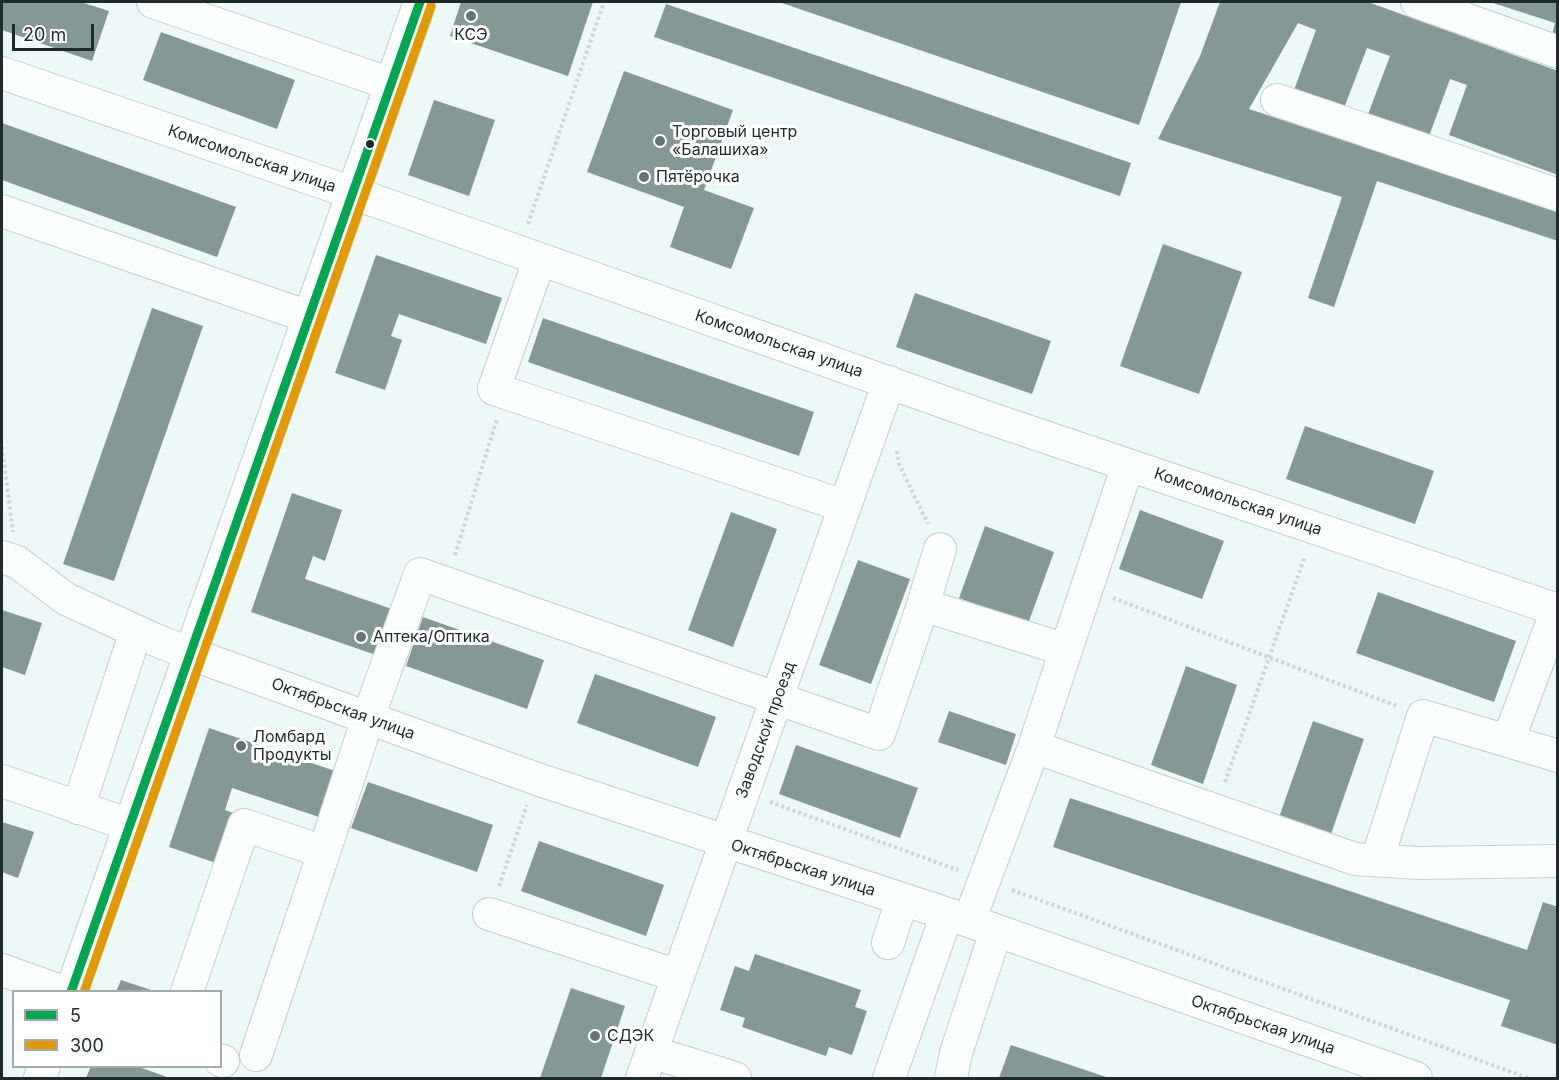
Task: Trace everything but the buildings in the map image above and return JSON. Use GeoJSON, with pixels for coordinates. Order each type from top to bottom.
{"type":"FeatureCollection","features":[{"type":"Feature","properties":{"kind":"street"},"geometry":{"type":"LineString","coordinates":[[153,2],[391,84]]}},
{"type":"Feature","properties":{"kind":"street"},"geometry":{"type":"LineString","coordinates":[[72,990],[420,2]]}},
{"type":"Feature","properties":{"kind":"street"},"geometry":{"type":"LineString","coordinates":[[1417,2],[1557,52]]}},
{"type":"Feature","properties":{"kind":"street","name":"Комсомольская улица"},"geometry":{"type":"LineString","coordinates":[[2,74],[353,193],[529,257],[1128,465],[1557,610]]}},
{"type":"Feature","properties":{"kind":"street"},"geometry":{"type":"LineString","coordinates":[[1277,100],[1557,195]]}},
{"type":"Feature","properties":{"kind":"street"},"geometry":{"type":"LineString","coordinates":[[2,211],[309,317]]}},
{"type":"Feature","properties":{"kind":"street"},"geometry":{"type":"LineString","coordinates":[[529,257],[494,389],[844,506]]}},
{"type":"Feature","properties":{"kind":"street","name":"Заводской проезд"},"geometry":{"type":"LineString","coordinates":[[646,1065],[889,382]]}},
{"type":"Feature","properties":{"kind":"street"},"geometry":{"type":"LineString","coordinates":[[889,1078],[971,922],[1034,747],[1128,465]]}},
{"type":"Feature","properties":{"kind":"street"},"geometry":{"type":"LineString","coordinates":[[256,1055],[368,718],[420,574],[879,735],[940,549]]}},
{"type":"Feature","properties":{"kind":"street","name":"Октябрьская улица"},"geometry":{"type":"LineString","coordinates":[[9,560],[66,598],[191,654],[537,779],[971,922],[1416,1078]]}},
{"type":"Feature","properties":{"kind":"street"},"geometry":{"type":"LineString","coordinates":[[923,604],[1066,650]]}},
{"type":"Feature","properties":{"kind":"street"},"geometry":{"type":"LineString","coordinates":[[1508,741],[1557,610]]}},
{"type":"Feature","properties":{"kind":"street"},"geometry":{"type":"LineString","coordinates":[[78,808],[136,631]]}},
{"type":"Feature","properties":{"kind":"street"},"geometry":{"type":"LineString","coordinates":[[1377,860],[1423,716],[1557,756]]}},
{"type":"Feature","properties":{"kind":"street"},"geometry":{"type":"LineString","coordinates":[[1034,747],[1355,859],[1418,863],[1557,861]]}},
{"type":"Feature","properties":{"kind":"street"},"geometry":{"type":"LineString","coordinates":[[2,781],[130,825]]}},
{"type":"Feature","properties":{"kind":"street"},"geometry":{"type":"LineString","coordinates":[[188,990],[244,825],[324,852]]}},
{"type":"Feature","properties":{"kind":"street"},"geometry":{"type":"LineString","coordinates":[[888,943],[902,900]]}},
{"type":"Feature","properties":{"kind":"street"},"geometry":{"type":"LineString","coordinates":[[489,914],[678,976]]}},
{"type":"Feature","properties":{"kind":"street"},"geometry":{"type":"LineString","coordinates":[[951,1078],[971,922]]}},
{"type":"Feature","properties":{"kind":"street"},"geometry":{"type":"LineString","coordinates":[[2,970],[57,990]]}},
{"type":"Feature","properties":{"kind":"street"},"geometry":{"type":"LineString","coordinates":[[646,1065],[735,1078]]}},
{"type":"Feature","properties":{"kind":"path"},"geometry":{"type":"LineString","coordinates":[[529,257],[604,2]]}},
{"type":"Feature","properties":{"kind":"path"},"geometry":{"type":"LineString","coordinates":[[447,583],[505,392]]}},
{"type":"Feature","properties":{"kind":"path"},"geometry":{"type":"LineString","coordinates":[[895,444],[899,464],[940,549]]}},
{"type":"Feature","properties":{"kind":"path"},"geometry":{"type":"LineString","coordinates":[[2,447],[9,560]]}},
{"type":"Feature","properties":{"kind":"path"},"geometry":{"type":"LineString","coordinates":[[1215,810],[1305,556]]}},
{"type":"Feature","properties":{"kind":"path"},"geometry":{"type":"LineString","coordinates":[[1087,588],[1423,716]]}},
{"type":"Feature","properties":{"kind":"path"},"geometry":{"type":"LineString","coordinates":[[489,914],[537,779]]}},
{"type":"Feature","properties":{"kind":"path"},"geometry":{"type":"LineString","coordinates":[[766,801],[1528,1078]]}},
{"type":"Feature","properties":{"kind":"transit line","name":"5"},"geometry":{"type":"LineString","coordinates":[[72,990],[420,2]]}},
{"type":"Feature","properties":{"kind":"transit line","name":"300"},"geometry":{"type":"LineString","coordinates":[[85,990],[431,6]]}},
{"type":"Feature","properties":{"kind":"place","name":"КСЭ"},"geometry":{"type":"Point","coordinates":[471,16]}},
{"type":"Feature","properties":{"kind":"place","name":"Торговый центр «Балашиха»"},"geometry":{"type":"Point","coordinates":[660,141]}},
{"type":"Feature","properties":{"kind":"place","name":"Пятёрочка"},"geometry":{"type":"Point","coordinates":[644,177]}},
{"type":"Feature","properties":{"kind":"place","name":"Аптека/Оптика"},"geometry":{"type":"Point","coordinates":[361,637]}},
{"type":"Feature","properties":{"kind":"place","name":"Ломбард Продукты"},"geometry":{"type":"Point","coordinates":[241,746]}},
{"type":"Feature","properties":{"kind":"place","name":"СДЭК"},"geometry":{"type":"Point","coordinates":[595,1036]}}]}
